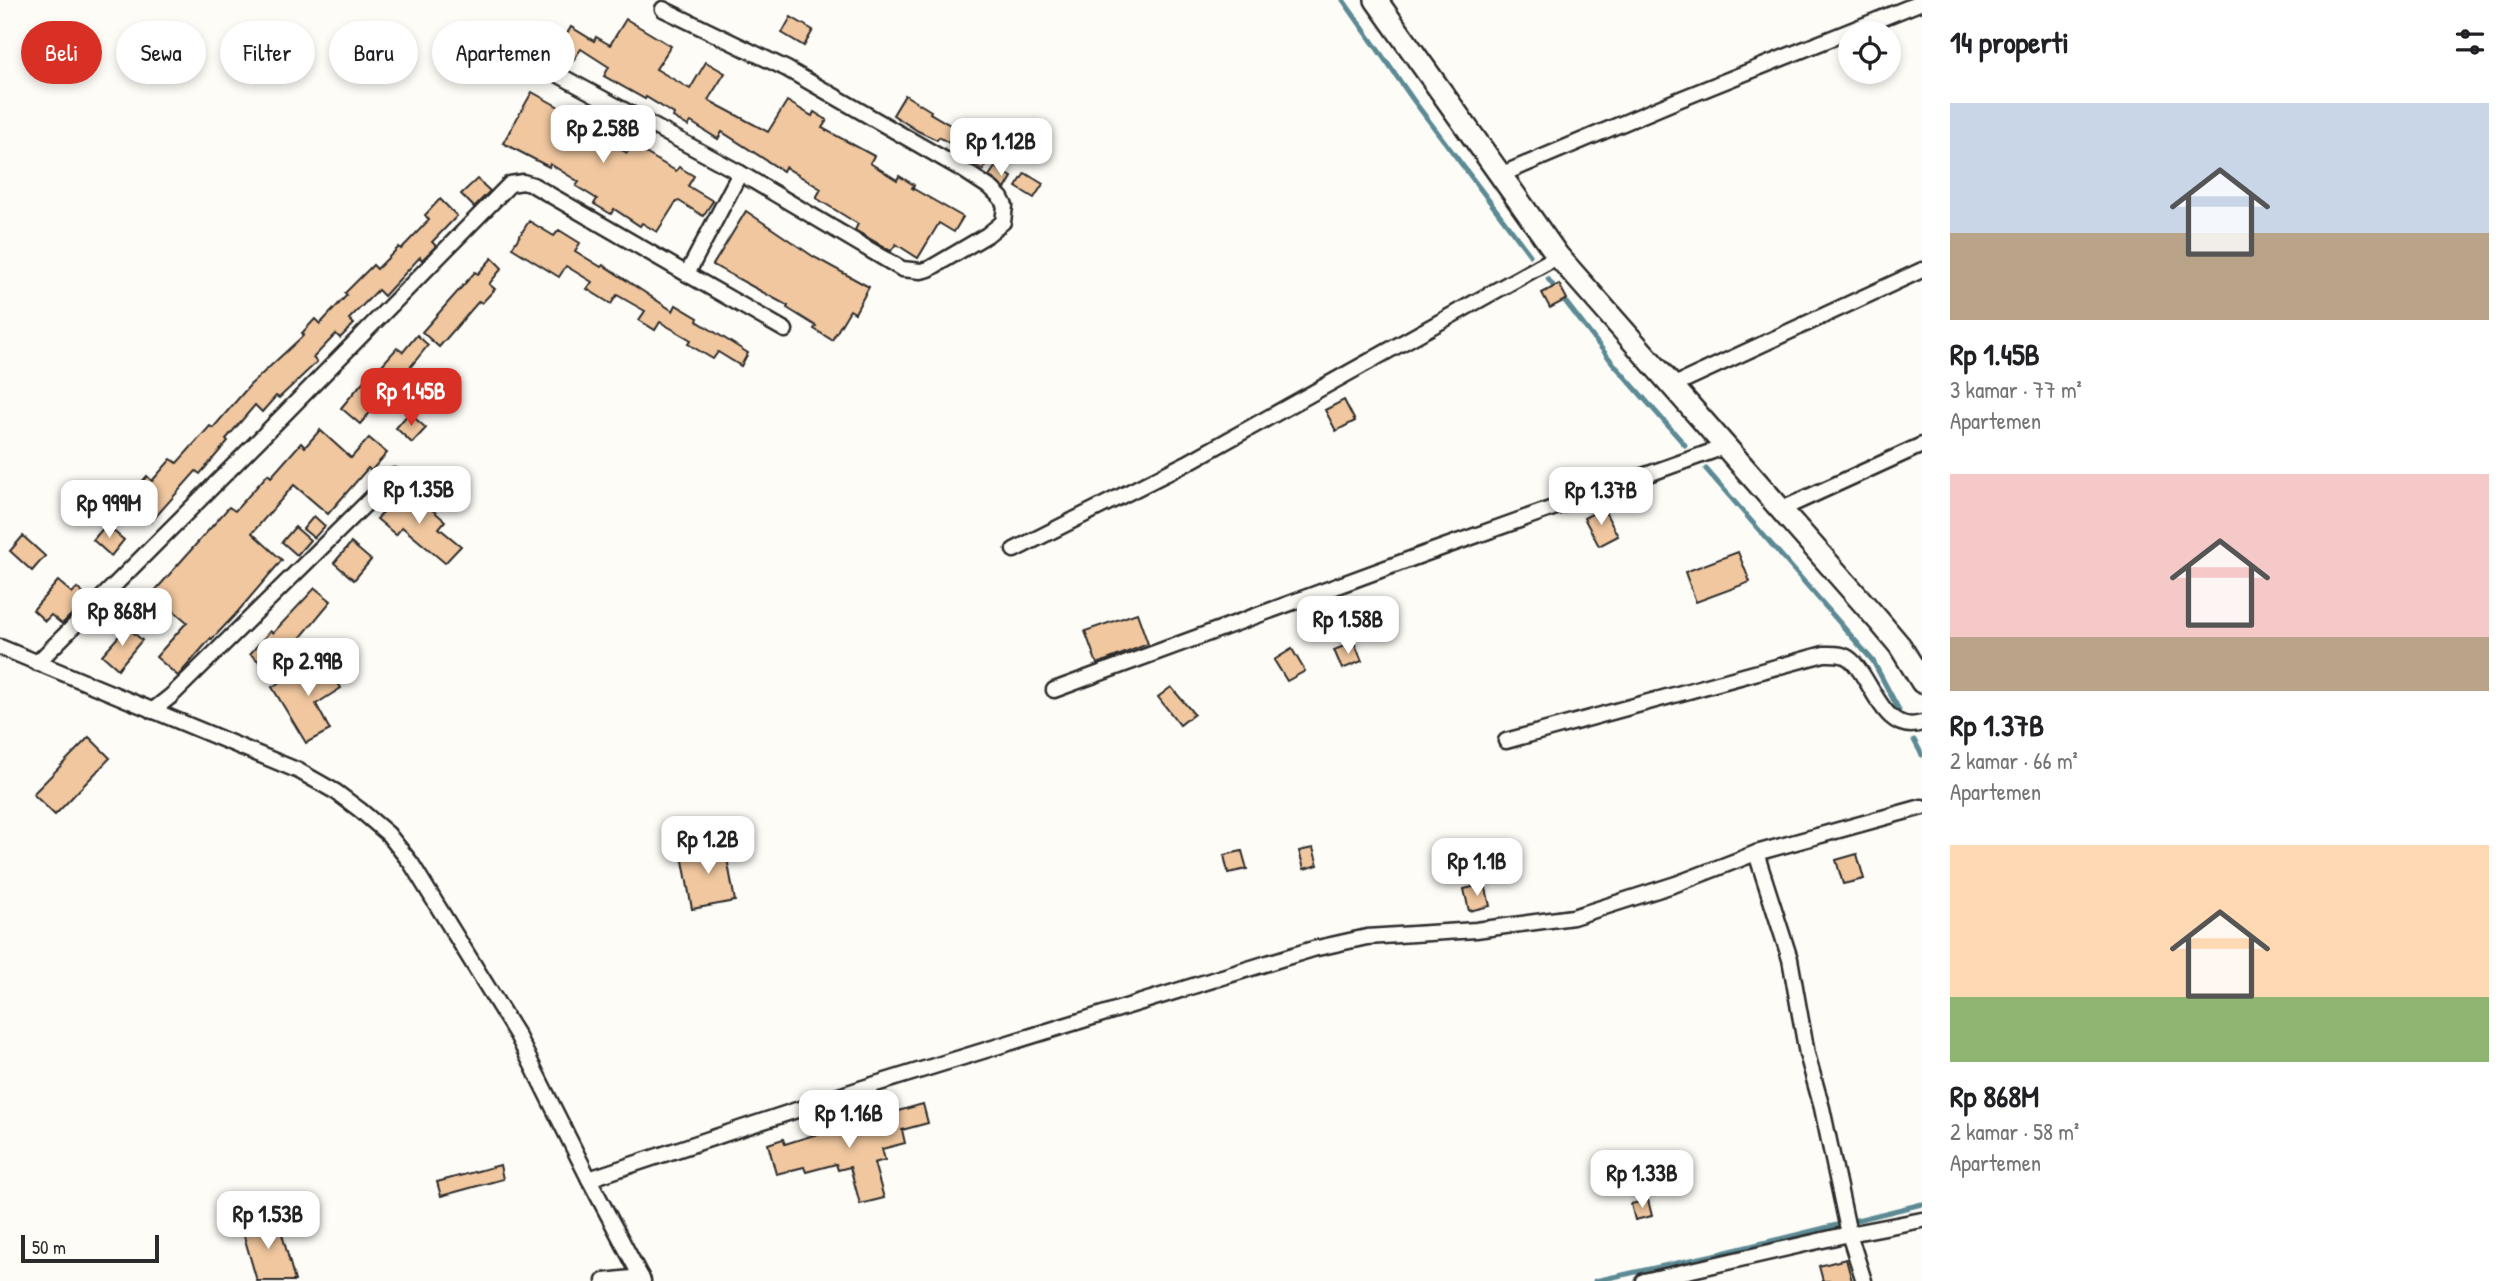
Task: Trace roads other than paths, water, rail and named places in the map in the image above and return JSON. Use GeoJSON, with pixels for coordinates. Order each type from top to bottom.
{"type":"FeatureCollection","features":[{"type":"Feature","properties":{"kind":"street"},"geometry":{"type":"LineString","coordinates":[[1376,0],[1500,174],[1550,261],[1727,446],[1900,646],[1922,682]]}},
{"type":"Feature","properties":{"kind":"street"},"geometry":{"type":"LineString","coordinates":[[1500,174],[1922,2]]}},
{"type":"Feature","properties":{"kind":"street"},"geometry":{"type":"LineString","coordinates":[[575,84],[740,173],[902,269],[929,269],[988,235],[1003,222],[1005,216],[1001,198],[963,170],[787,69],[663,9]]}},
{"type":"Feature","properties":{"kind":"street"},"geometry":{"type":"LineString","coordinates":[[687,274],[740,173]]}},
{"type":"Feature","properties":{"kind":"street"},"geometry":{"type":"LineString","coordinates":[[37,663],[510,184],[523,182],[533,185],[785,330]]}},
{"type":"Feature","properties":{"kind":"street"},"geometry":{"type":"LineString","coordinates":[[1014,550],[1187,463],[1550,261]]}},
{"type":"Feature","properties":{"kind":"street"},"geometry":{"type":"LineString","coordinates":[[1672,386],[1922,270]]}},
{"type":"Feature","properties":{"kind":"street"},"geometry":{"type":"LineString","coordinates":[[1782,509],[1922,445]]}},
{"type":"Feature","properties":{"kind":"street"},"geometry":{"type":"LineString","coordinates":[[1054,690],[1727,446]]}},
{"type":"Feature","properties":{"kind":"street"},"geometry":{"type":"LineString","coordinates":[[152,711],[171,696],[394,476]]}},
{"type":"Feature","properties":{"kind":"street"},"geometry":{"type":"LineString","coordinates":[[0,647],[299,771],[336,792],[388,834],[411,863],[517,1035],[642,1279],[604,1281]]}},
{"type":"Feature","properties":{"kind":"street"},"geometry":{"type":"LineString","coordinates":[[1506,741],[1824,654],[1840,654],[1850,659],[1886,711],[1903,726],[1911,727],[1922,723]]}},
{"type":"Feature","properties":{"kind":"street"},"geometry":{"type":"LineString","coordinates":[[171,696],[177,722]]}},
{"type":"Feature","properties":{"kind":"street"},"geometry":{"type":"LineString","coordinates":[[589,1179],[863,1088],[1313,949],[1367,937],[1476,930],[1573,917],[1664,888],[1756,853],[1922,807]]}},
{"type":"Feature","properties":{"kind":"street"},"geometry":{"type":"LineString","coordinates":[[1756,853],[1790,959],[1807,1054],[1822,1108],[1849,1234],[1864,1281]]}},
{"type":"Feature","properties":{"kind":"street"},"geometry":{"type":"LineString","coordinates":[[1644,1281],[1922,1220]]}},
{"type":"Feature","properties":{"kind":"waterway"},"geometry":{"type":"LineString","coordinates":[[1343,0],[1414,101],[1530,255]]}},
{"type":"Feature","properties":{"kind":"waterway"},"geometry":{"type":"LineString","coordinates":[[1548,279],[1612,362],[1685,445]]}},
{"type":"Feature","properties":{"kind":"waterway"},"geometry":{"type":"LineString","coordinates":[[1706,469],[1873,661],[1899,710]]}},
{"type":"Feature","properties":{"kind":"waterway"},"geometry":{"type":"LineString","coordinates":[[1914,740],[1922,755]]}},
{"type":"Feature","properties":{"kind":"waterway"},"geometry":{"type":"LineString","coordinates":[[1595,1281],[1922,1204]]}}]}
